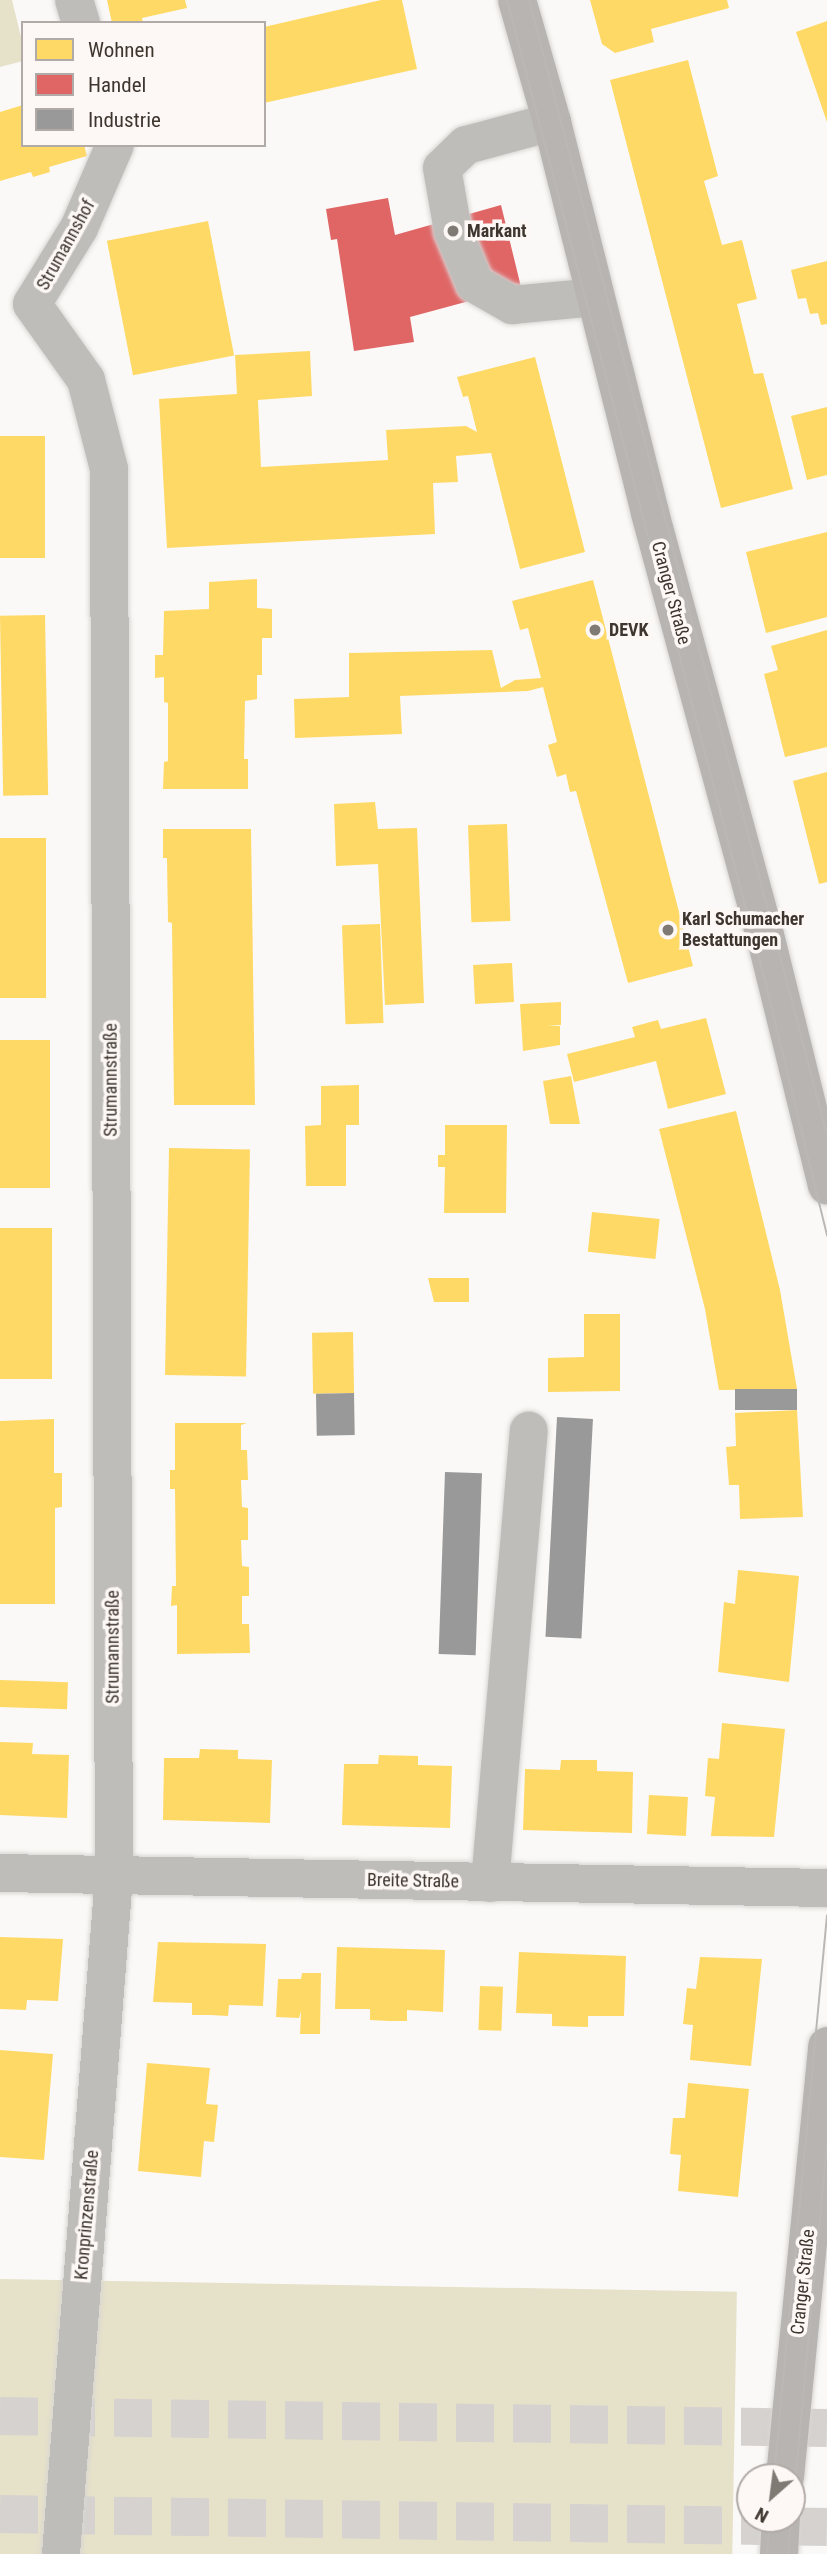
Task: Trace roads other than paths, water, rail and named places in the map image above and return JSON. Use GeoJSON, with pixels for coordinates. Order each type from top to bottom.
{"type":"FeatureCollection","features":[{"type":"Feature","properties":{"kind":"main road","name":"Cranger Straße"},"geometry":{"type":"LineString","coordinates":[[517,0],[765,936],[827,1185]]}},
{"type":"Feature","properties":{"kind":"main road","name":"Cranger Straße"},"geometry":{"type":"LineString","coordinates":[[787,2463],[818,2231],[827,2046]]}},
{"type":"Feature","properties":{"kind":"main road"},"geometry":{"type":"LineString","coordinates":[[779,2554],[780,2533]]}},
{"type":"Feature","properties":{"kind":"street"},"geometry":{"type":"LineString","coordinates":[[74,0],[80,21]]}},
{"type":"Feature","properties":{"kind":"street"},"geometry":{"type":"LineString","coordinates":[[551,122],[466,145],[442,168],[453,231],[475,284],[512,305],[595,297]]}},
{"type":"Feature","properties":{"kind":"street","name":"Strumannshof"},"geometry":{"type":"LineString","coordinates":[[16,304],[79,228],[114,147]]}},
{"type":"Feature","properties":{"kind":"street","name":"Strumannstraße"},"geometry":{"type":"LineString","coordinates":[[16,304],[86,380],[109,469],[114,1876]]}},
{"type":"Feature","properties":{"kind":"street"},"geometry":{"type":"LineString","coordinates":[[489,1883],[529,1431]]}},
{"type":"Feature","properties":{"kind":"street","name":"Breite Straße"},"geometry":{"type":"LineString","coordinates":[[0,1873],[827,1888]]}},
{"type":"Feature","properties":{"kind":"street","name":"Kronprinzenstraße"},"geometry":{"type":"LineString","coordinates":[[61,2554],[114,1876]]}},
{"type":"Feature","properties":{"kind":"tunnel"},"geometry":{"type":"LineString","coordinates":[[0,2416],[827,2428]]}},
{"type":"Feature","properties":{"kind":"tunnel"},"geometry":{"type":"LineString","coordinates":[[0,2514],[827,2527]]}},
{"type":"Feature","properties":{"kind":"tram line"},"geometry":{"type":"LineString","coordinates":[[507,0],[766,985],[827,1236]]}},
{"type":"Feature","properties":{"kind":"tram line"},"geometry":{"type":"LineString","coordinates":[[529,0],[827,1135]]}},
{"type":"Feature","properties":{"kind":"tram line"},"geometry":{"type":"LineString","coordinates":[[775,2463],[827,1915]]}},
{"type":"Feature","properties":{"kind":"tram line"},"geometry":{"type":"LineString","coordinates":[[797,2463],[827,2146]]}},
{"type":"Feature","properties":{"kind":"tram line"},"geometry":{"type":"LineString","coordinates":[[767,2554],[769,2533]]}},
{"type":"Feature","properties":{"kind":"tram line"},"geometry":{"type":"LineString","coordinates":[[788,2554],[790,2533]]}},
{"type":"Feature","properties":{"kind":"place","name":"Markant"},"geometry":{"type":"Point","coordinates":[453,231]}},
{"type":"Feature","properties":{"kind":"place","name":"DEVK"},"geometry":{"type":"Point","coordinates":[595,630]}},
{"type":"Feature","properties":{"kind":"place","name":"Karl Schumacher Bestattungen"},"geometry":{"type":"Point","coordinates":[668,930]}}]}
